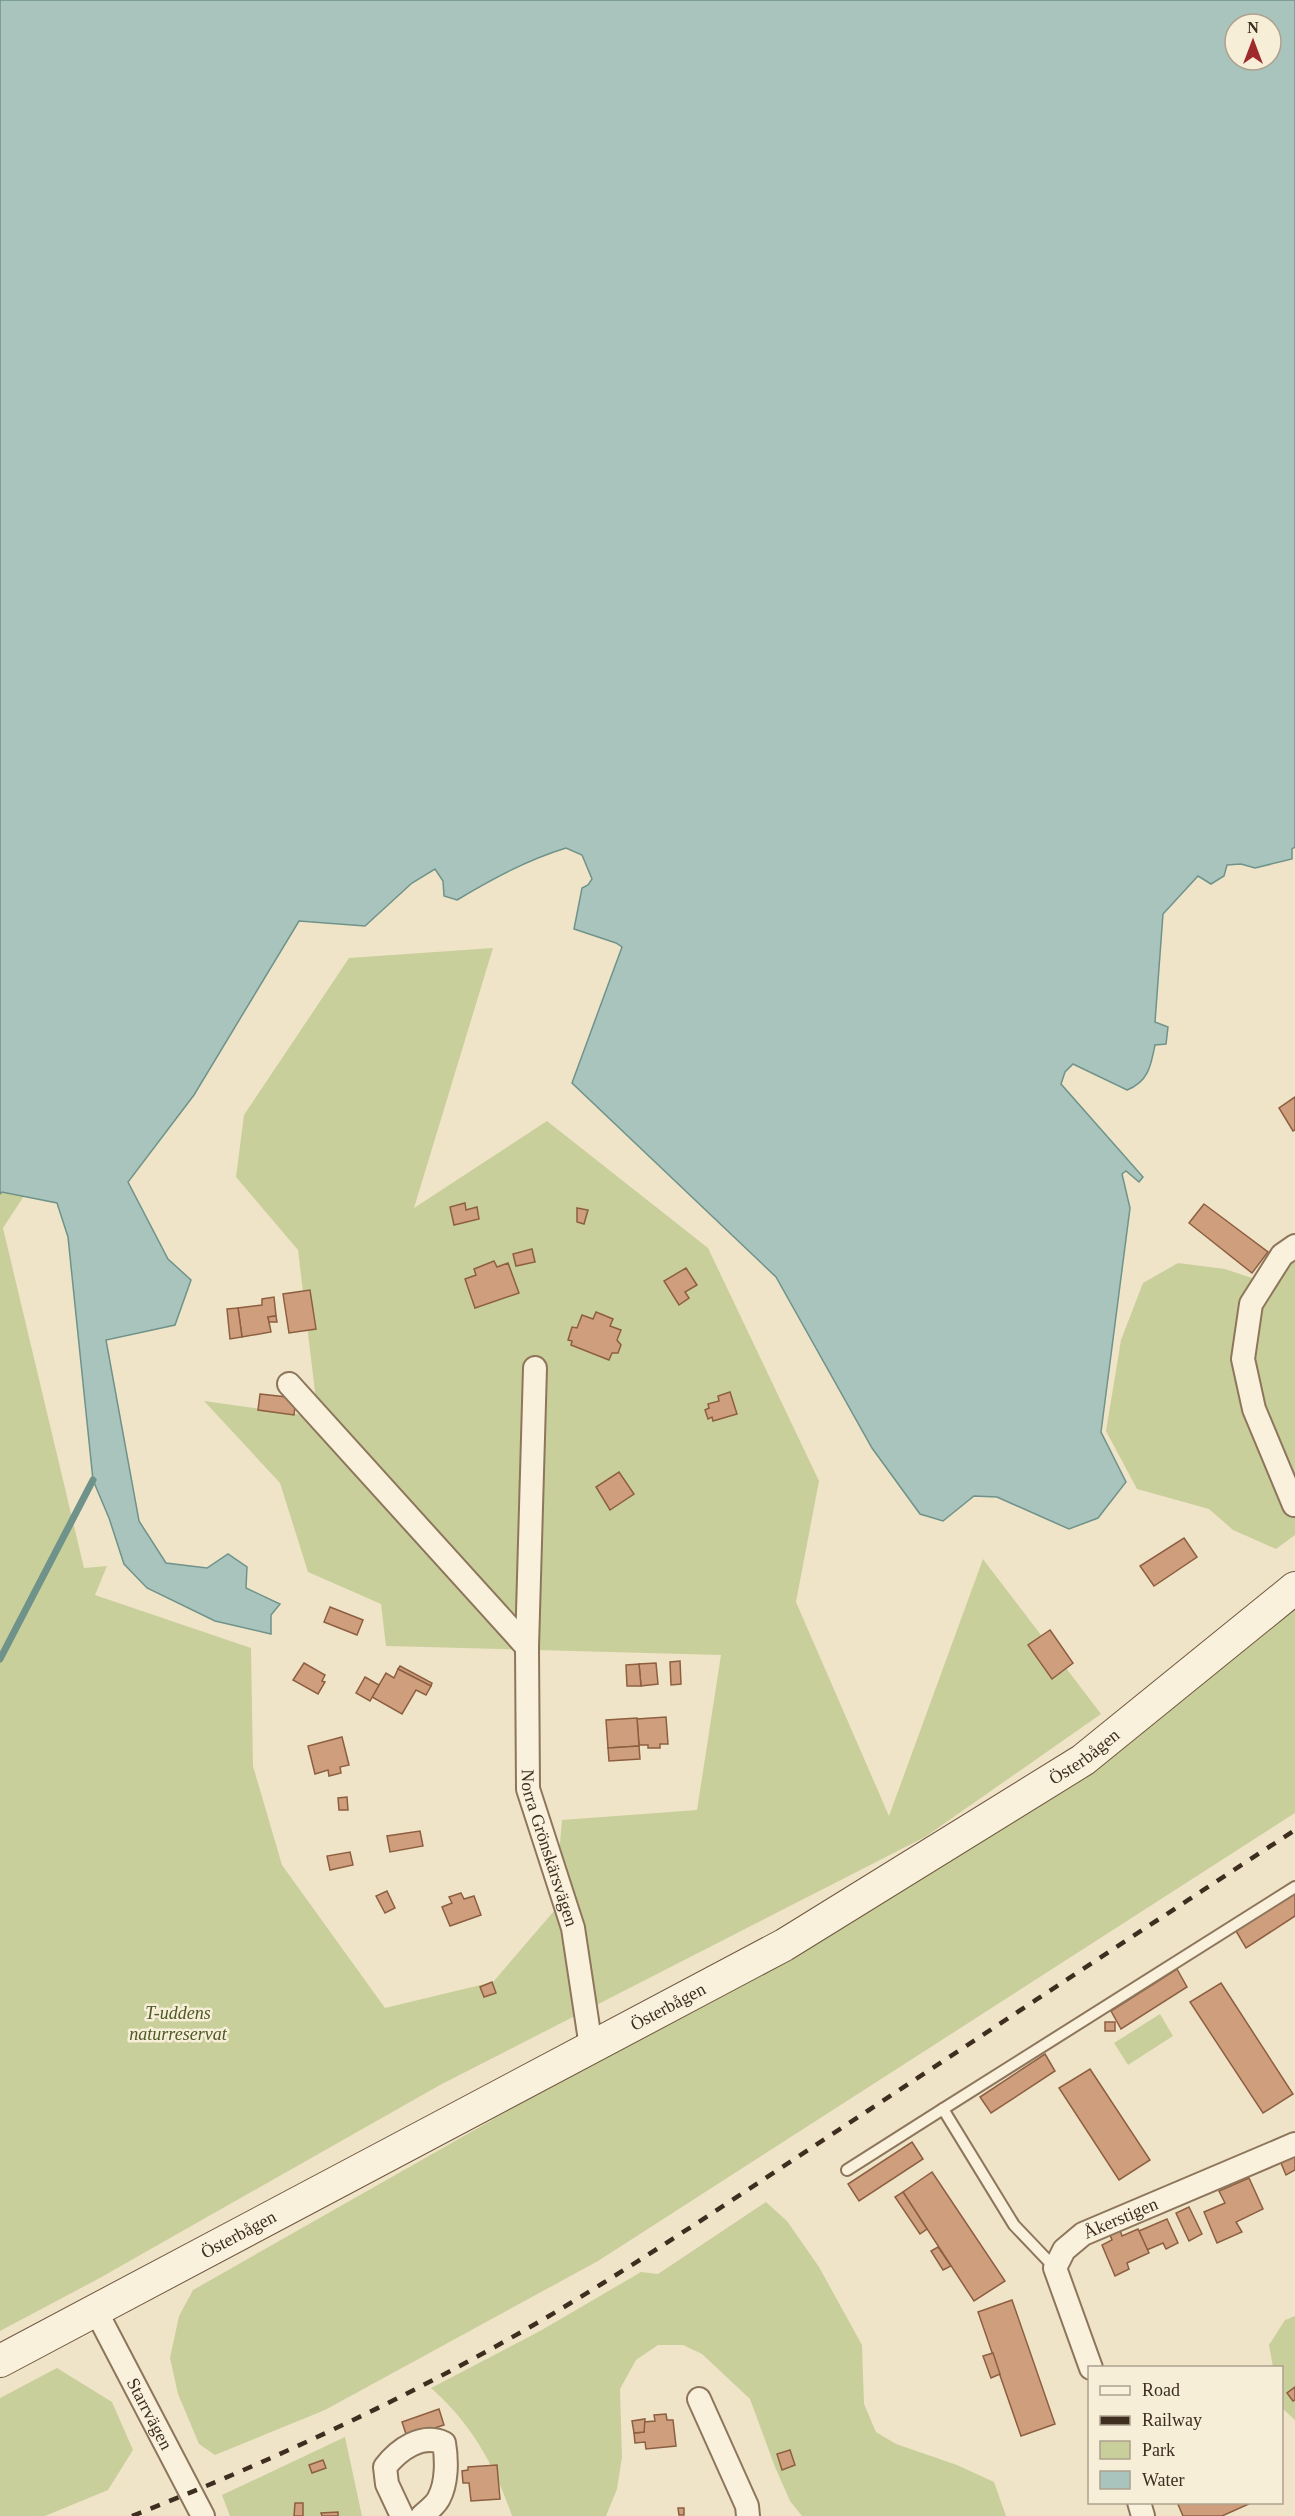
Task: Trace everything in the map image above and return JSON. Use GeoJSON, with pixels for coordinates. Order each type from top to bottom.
{"type":"FeatureCollection","features":[{"type":"Feature","properties":{"kind":"main road","name":"Österbågen"},"geometry":{"type":"LineString","coordinates":[[0,2361],[784,1944],[1083,1760],[1295,1588]]}},
{"type":"Feature","properties":{"kind":"street"},"geometry":{"type":"LineString","coordinates":[[1294,1505],[1254,1409],[1243,1359],[1251,1304],[1282,1255],[1295,1246]]}},
{"type":"Feature","properties":{"kind":"street","name":"Norra Grönskärsvägen"},"geometry":{"type":"LineString","coordinates":[[535,1368],[527,1647],[528,1789],[573,1928],[591,2047]]}},
{"type":"Feature","properties":{"kind":"street"},"geometry":{"type":"LineString","coordinates":[[289,1384],[527,1647]]}},
{"type":"Feature","properties":{"kind":"street","name":"Åkerstigen"},"geometry":{"type":"LineString","coordinates":[[1055,2268],[1064,2250],[1083,2234],[1295,2144]]}},
{"type":"Feature","properties":{"kind":"street"},"geometry":{"type":"LineString","coordinates":[[1055,2268],[1091,2366]]}},
{"type":"Feature","properties":{"kind":"street","name":"Starrvägen"},"geometry":{"type":"LineString","coordinates":[[96,2311],[203,2516]]}},
{"type":"Feature","properties":{"kind":"street"},"geometry":{"type":"LineString","coordinates":[[699,2399],[747,2506],[748,2516]]}},
{"type":"Feature","properties":{"kind":"street"},"geometry":{"type":"LineString","coordinates":[[402,2516],[387,2484],[385,2467],[395,2454],[410,2445],[434,2438],[444,2443],[445,2476],[439,2499],[422,2516]]}},
{"type":"Feature","properties":{"kind":"lane"},"geometry":{"type":"LineString","coordinates":[[848,2170],[1295,1887]]}},
{"type":"Feature","properties":{"kind":"lane"},"geometry":{"type":"LineString","coordinates":[[944,2109],[1014,2225],[1055,2268]]}},
{"type":"Feature","properties":{"kind":"green space","name":"T-uddens naturreservat"},"geometry":{"type":"Polygon","coordinates":[[[0,943],[66,1132],[3,1228],[84,1568],[107,1566],[95,1595],[251,1648],[253,1766],[282,1865],[385,2008],[493,1982],[554,1911],[562,1820],[697,1810],[721,1655],[386,1646],[381,1604],[308,1572],[280,1483],[204,1401],[318,1417],[298,1250],[236,1177],[244,1115],[349,958],[493,948],[414,1208],[547,1121],[708,1248],[819,1481],[796,1602],[889,1816],[983,1559],[1101,1714],[925,1837],[440,2085],[98,2279],[0,2331],[0,943]]]}},
{"type":"Feature","properties":{"kind":"green space"},"geometry":{"type":"Polygon","coordinates":[[[1295,1257],[1295,1535],[1276,1549],[1233,1530],[1209,1509],[1137,1489],[1106,1431],[1121,1340],[1143,1283],[1178,1263],[1225,1269],[1273,1285],[1295,1257]]]}},
{"type":"Feature","properties":{"kind":"green space"},"geometry":{"type":"Polygon","coordinates":[[[1295,1609],[1295,1813],[598,2261],[325,2410],[215,2455],[199,2444],[178,2394],[170,2358],[179,2316],[193,2290],[515,2107],[1098,1769],[1295,1609]]]}},
{"type":"Feature","properties":{"kind":"green space"},"geometry":{"type":"Polygon","coordinates":[[[1160,2014],[1173,2036],[1128,2065],[1114,2043],[1160,2014]]]}},
{"type":"Feature","properties":{"kind":"green space"},"geometry":{"type":"Polygon","coordinates":[[[766,2202],[787,2221],[819,2267],[862,2345],[864,2404],[876,2432],[896,2444],[957,2465],[994,2482],[1006,2516],[802,2516],[790,2501],[750,2399],[702,2354],[683,2345],[658,2345],[636,2360],[620,2389],[622,2457],[617,2489],[606,2516],[512,2516],[498,2480],[480,2446],[458,2416],[431,2388],[540,2331],[641,2272],[658,2274],[766,2202]]]}},
{"type":"Feature","properties":{"kind":"green space"},"geometry":{"type":"Polygon","coordinates":[[[1295,2316],[1295,2420],[1283,2409],[1283,2366],[1273,2366],[1269,2345],[1285,2320],[1295,2316]]]}},
{"type":"Feature","properties":{"kind":"green space"},"geometry":{"type":"Polygon","coordinates":[[[57,2368],[112,2402],[133,2450],[108,2490],[45,2516],[0,2516],[0,2398],[57,2368]]]}},
{"type":"Feature","properties":{"kind":"green space"},"geometry":{"type":"Polygon","coordinates":[[[345,2437],[362,2516],[230,2516],[222,2495],[345,2437]]]}},
{"type":"Feature","properties":{"kind":"water"},"geometry":{"type":"Polygon","coordinates":[[[0,0],[1295,0],[1295,847],[1292,849],[1292,859],[1255,868],[1241,864],[1227,865],[1224,876],[1211,884],[1198,876],[1163,914],[1155,1022],[1168,1027],[1166,1044],[1155,1045],[1150,1066],[1140,1083],[1127,1090],[1073,1064],[1065,1072],[1061,1084],[1143,1177],[1139,1182],[1126,1171],[1122,1174],[1130,1208],[1101,1432],[1126,1482],[1098,1518],[1069,1529],[997,1497],[974,1496],[943,1521],[920,1514],[872,1448],[776,1277],[572,1083],[622,947],[574,929],[582,888],[592,879],[582,855],[566,848],[537,858],[457,900],[444,896],[443,881],[435,869],[412,883],[365,926],[299,921],[194,1095],[128,1182],[168,1259],[191,1280],[175,1325],[106,1340],[139,1521],[166,1563],[207,1568],[228,1554],[247,1567],[246,1588],[280,1604],[271,1615],[271,1634],[215,1621],[147,1588],[124,1564],[109,1518],[93,1480],[68,1237],[57,1203],[2,1192],[0,1194],[0,0]]]}},
{"type":"Feature","properties":{"kind":"building"},"geometry":{"type":"Polygon","coordinates":[[[1295,1097],[1295,1130],[1293,1131],[1279,1108],[1295,1097]]]}},
{"type":"Feature","properties":{"kind":"building"},"geometry":{"type":"Polygon","coordinates":[[[465,1203],[466,1210],[477,1207],[479,1219],[454,1225],[450,1207],[465,1203]]]}},
{"type":"Feature","properties":{"kind":"building"},"geometry":{"type":"Polygon","coordinates":[[[1204,1204],[1268,1252],[1252,1273],[1189,1223],[1204,1204]]]}},
{"type":"Feature","properties":{"kind":"building"},"geometry":{"type":"Polygon","coordinates":[[[577,1208],[588,1210],[584,1224],[577,1222],[577,1208]]]}},
{"type":"Feature","properties":{"kind":"building"},"geometry":{"type":"Polygon","coordinates":[[[532,1249],[535,1262],[516,1266],[513,1254],[532,1249]]]}},
{"type":"Feature","properties":{"kind":"building"},"geometry":{"type":"Polygon","coordinates":[[[494,1261],[497,1267],[508,1263],[519,1293],[475,1308],[465,1279],[476,1275],[474,1269],[494,1261]]]}},
{"type":"Feature","properties":{"kind":"building"},"geometry":{"type":"Polygon","coordinates":[[[686,1268],[697,1285],[685,1292],[689,1298],[679,1305],[664,1281],[686,1268]]]}},
{"type":"Feature","properties":{"kind":"building"},"geometry":{"type":"Polygon","coordinates":[[[310,1290],[316,1329],[289,1333],[283,1294],[310,1290]]]}},
{"type":"Feature","properties":{"kind":"building"},"geometry":{"type":"Polygon","coordinates":[[[274,1297],[276,1316],[268,1317],[271,1332],[242,1337],[238,1308],[262,1305],[262,1299],[274,1297]]]}},
{"type":"Feature","properties":{"kind":"building"},"geometry":{"type":"Polygon","coordinates":[[[238,1308],[242,1337],[230,1339],[227,1309],[238,1308]]]}},
{"type":"Feature","properties":{"kind":"building"},"geometry":{"type":"Polygon","coordinates":[[[596,1312],[613,1319],[610,1326],[621,1330],[617,1340],[621,1345],[618,1353],[612,1353],[609,1360],[571,1345],[572,1341],[568,1340],[572,1327],[577,1328],[582,1315],[593,1319],[596,1312]]]}},
{"type":"Feature","properties":{"kind":"building"},"geometry":{"type":"Polygon","coordinates":[[[276,1316],[277,1322],[269,1322],[268,1317],[276,1316]]]}},
{"type":"Feature","properties":{"kind":"building"},"geometry":{"type":"Polygon","coordinates":[[[730,1392],[737,1414],[713,1421],[712,1417],[708,1419],[705,1410],[709,1408],[708,1404],[719,1401],[718,1396],[730,1392]]]}},
{"type":"Feature","properties":{"kind":"building"},"geometry":{"type":"Polygon","coordinates":[[[260,1394],[296,1398],[294,1415],[258,1410],[260,1394]]]}},
{"type":"Feature","properties":{"kind":"building"},"geometry":{"type":"Polygon","coordinates":[[[619,1472],[634,1494],[610,1510],[596,1487],[619,1472]]]}},
{"type":"Feature","properties":{"kind":"building"},"geometry":{"type":"Polygon","coordinates":[[[1184,1538],[1197,1557],[1154,1586],[1140,1566],[1184,1538]]]}},
{"type":"Feature","properties":{"kind":"building"},"geometry":{"type":"Polygon","coordinates":[[[330,1607],[363,1620],[357,1635],[324,1622],[330,1607]]]}},
{"type":"Feature","properties":{"kind":"building"},"geometry":{"type":"Polygon","coordinates":[[[1050,1630],[1073,1663],[1052,1679],[1028,1645],[1050,1630]]]}},
{"type":"Feature","properties":{"kind":"building"},"geometry":{"type":"Polygon","coordinates":[[[680,1661],[681,1684],[671,1685],[670,1662],[680,1661]]]}},
{"type":"Feature","properties":{"kind":"building"},"geometry":{"type":"Polygon","coordinates":[[[304,1663],[325,1675],[322,1681],[325,1682],[318,1694],[293,1680],[304,1663]]]}},
{"type":"Feature","properties":{"kind":"building"},"geometry":{"type":"Polygon","coordinates":[[[656,1663],[658,1684],[641,1686],[639,1664],[656,1663]]]}},
{"type":"Feature","properties":{"kind":"building"},"geometry":{"type":"Polygon","coordinates":[[[639,1664],[641,1686],[627,1686],[626,1665],[639,1664]]]}},
{"type":"Feature","properties":{"kind":"building"},"geometry":{"type":"Polygon","coordinates":[[[400,1666],[432,1683],[431,1686],[398,1669],[400,1666]]]}},
{"type":"Feature","properties":{"kind":"building"},"geometry":{"type":"Polygon","coordinates":[[[398,1669],[431,1686],[426,1695],[416,1690],[402,1714],[372,1697],[386,1673],[394,1678],[398,1669]]]}},
{"type":"Feature","properties":{"kind":"building"},"geometry":{"type":"Polygon","coordinates":[[[365,1677],[379,1685],[370,1701],[356,1693],[365,1677]]]}},
{"type":"Feature","properties":{"kind":"building"},"geometry":{"type":"Polygon","coordinates":[[[666,1717],[668,1744],[660,1744],[660,1748],[639,1745],[637,1719],[666,1717]]]}},
{"type":"Feature","properties":{"kind":"building"},"geometry":{"type":"Polygon","coordinates":[[[637,1718],[639,1746],[608,1748],[606,1720],[637,1718]]]}},
{"type":"Feature","properties":{"kind":"building"},"geometry":{"type":"Polygon","coordinates":[[[342,1737],[349,1765],[340,1767],[341,1773],[329,1776],[328,1770],[315,1774],[308,1746],[342,1737]]]}},
{"type":"Feature","properties":{"kind":"building"},"geometry":{"type":"Polygon","coordinates":[[[639,1746],[640,1759],[609,1761],[608,1748],[639,1746]]]}},
{"type":"Feature","properties":{"kind":"building"},"geometry":{"type":"Polygon","coordinates":[[[347,1797],[348,1810],[339,1810],[338,1798],[347,1797]]]}},
{"type":"Feature","properties":{"kind":"building"},"geometry":{"type":"Polygon","coordinates":[[[420,1831],[423,1846],[390,1852],[387,1836],[420,1831]]]}},
{"type":"Feature","properties":{"kind":"building"},"geometry":{"type":"Polygon","coordinates":[[[350,1852],[353,1865],[330,1870],[327,1856],[350,1852]]]}},
{"type":"Feature","properties":{"kind":"building"},"geometry":{"type":"Polygon","coordinates":[[[387,1891],[395,1908],[385,1913],[376,1896],[387,1891]]]}},
{"type":"Feature","properties":{"kind":"building"},"geometry":{"type":"Polygon","coordinates":[[[461,1893],[464,1899],[474,1896],[481,1915],[450,1926],[442,1907],[452,1903],[449,1897],[461,1893]]]}},
{"type":"Feature","properties":{"kind":"building"},"geometry":{"type":"Polygon","coordinates":[[[1295,1893],[1295,1916],[1246,1948],[1236,1931],[1295,1893]]]}},
{"type":"Feature","properties":{"kind":"building"},"geometry":{"type":"Polygon","coordinates":[[[1177,1969],[1187,1987],[1121,2029],[1111,2011],[1177,1969]]]}},
{"type":"Feature","properties":{"kind":"building"},"geometry":{"type":"Polygon","coordinates":[[[492,1982],[496,1993],[484,1997],[480,1987],[492,1982]]]}},
{"type":"Feature","properties":{"kind":"building"},"geometry":{"type":"Polygon","coordinates":[[[1221,1983],[1293,2094],[1263,2113],[1190,2002],[1221,1983]]]}},
{"type":"Feature","properties":{"kind":"building"},"geometry":{"type":"Polygon","coordinates":[[[1105,2022],[1115,2022],[1115,2031],[1105,2031],[1105,2022]]]}},
{"type":"Feature","properties":{"kind":"building"},"geometry":{"type":"Polygon","coordinates":[[[1045,2054],[1055,2071],[991,2113],[980,2097],[1045,2054]]]}},
{"type":"Feature","properties":{"kind":"building"},"geometry":{"type":"Polygon","coordinates":[[[1090,2069],[1150,2160],[1119,2180],[1059,2088],[1090,2069]]]}},
{"type":"Feature","properties":{"kind":"building"},"geometry":{"type":"Polygon","coordinates":[[[912,2142],[923,2159],[859,2201],[848,2184],[912,2142]]]}},
{"type":"Feature","properties":{"kind":"building"},"geometry":{"type":"Polygon","coordinates":[[[1295,2156],[1295,2170],[1286,2175],[1281,2163],[1295,2156]]]}},
{"type":"Feature","properties":{"kind":"building"},"geometry":{"type":"Polygon","coordinates":[[[932,2172],[1005,2281],[974,2301],[903,2192],[932,2172]]]}},
{"type":"Feature","properties":{"kind":"building"},"geometry":{"type":"Polygon","coordinates":[[[1249,2178],[1263,2209],[1236,2222],[1242,2232],[1217,2243],[1204,2212],[1225,2203],[1219,2191],[1249,2178]]]}},
{"type":"Feature","properties":{"kind":"building"},"geometry":{"type":"Polygon","coordinates":[[[903,2192],[927,2229],[920,2234],[895,2197],[903,2192]]]}},
{"type":"Feature","properties":{"kind":"building"},"geometry":{"type":"Polygon","coordinates":[[[1189,2207],[1202,2234],[1189,2241],[1176,2213],[1189,2207]]]}},
{"type":"Feature","properties":{"kind":"building"},"geometry":{"type":"Polygon","coordinates":[[[1167,2219],[1178,2243],[1166,2249],[1163,2243],[1147,2250],[1139,2231],[1167,2219]]]}},
{"type":"Feature","properties":{"kind":"building"},"geometry":{"type":"Polygon","coordinates":[[[1138,2229],[1149,2253],[1127,2263],[1129,2269],[1115,2276],[1102,2245],[1112,2240],[1110,2235],[1120,2230],[1122,2236],[1138,2229]]]}},
{"type":"Feature","properties":{"kind":"building"},"geometry":{"type":"Polygon","coordinates":[[[938,2247],[951,2266],[943,2270],[931,2251],[938,2247]]]}},
{"type":"Feature","properties":{"kind":"building"},"geometry":{"type":"Polygon","coordinates":[[[1012,2300],[1055,2424],[1021,2436],[978,2312],[1012,2300]]]}},
{"type":"Feature","properties":{"kind":"building"},"geometry":{"type":"Polygon","coordinates":[[[993,2353],[1000,2374],[991,2378],[983,2356],[993,2353]]]}},
{"type":"Feature","properties":{"kind":"building"},"geometry":{"type":"Polygon","coordinates":[[[1295,2387],[1295,2400],[1293,2401],[1287,2393],[1295,2387]]]}},
{"type":"Feature","properties":{"kind":"building"},"geometry":{"type":"Polygon","coordinates":[[[439,2409],[444,2425],[407,2437],[402,2422],[439,2409]]]}},
{"type":"Feature","properties":{"kind":"building"},"geometry":{"type":"Polygon","coordinates":[[[666,2414],[667,2420],[673,2420],[676,2446],[646,2449],[645,2442],[635,2443],[634,2433],[644,2432],[643,2422],[655,2421],[654,2415],[666,2414]]]}},
{"type":"Feature","properties":{"kind":"building"},"geometry":{"type":"Polygon","coordinates":[[[645,2419],[644,2432],[634,2433],[632,2421],[645,2419]]]}},
{"type":"Feature","properties":{"kind":"building"},"geometry":{"type":"Polygon","coordinates":[[[790,2450],[795,2465],[782,2470],[777,2454],[790,2450]]]}},
{"type":"Feature","properties":{"kind":"building"},"geometry":{"type":"Polygon","coordinates":[[[323,2460],[326,2468],[312,2473],[309,2465],[323,2460]]]}},
{"type":"Feature","properties":{"kind":"building"},"geometry":{"type":"Polygon","coordinates":[[[497,2465],[500,2499],[471,2501],[469,2483],[463,2483],[462,2471],[468,2470],[468,2467],[497,2465]]]}},
{"type":"Feature","properties":{"kind":"building"},"geometry":{"type":"Polygon","coordinates":[[[295,2503],[303,2503],[303,2516],[294,2516],[295,2503]]]}},
{"type":"Feature","properties":{"kind":"building"},"geometry":{"type":"Polygon","coordinates":[[[1178,2504],[1249,2504],[1222,2516],[1183,2516],[1178,2504]]]}},
{"type":"Feature","properties":{"kind":"building"},"geometry":{"type":"Polygon","coordinates":[[[678,2508],[684,2508],[684,2515],[679,2515],[678,2508]]]}},
{"type":"Feature","properties":{"kind":"building"},"geometry":{"type":"Polygon","coordinates":[[[338,2512],[338,2516],[322,2516],[321,2513],[338,2512]]]}},
{"type":"Feature","properties":{"kind":"waterway"},"geometry":{"type":"LineString","coordinates":[[0,1659],[93,1480]]}},
{"type":"Feature","properties":{"kind":"railway"},"geometry":{"type":"LineString","coordinates":[[132,2516],[292,2449],[396,2399],[549,2316],[710,2214],[1295,1830]]}}]}
